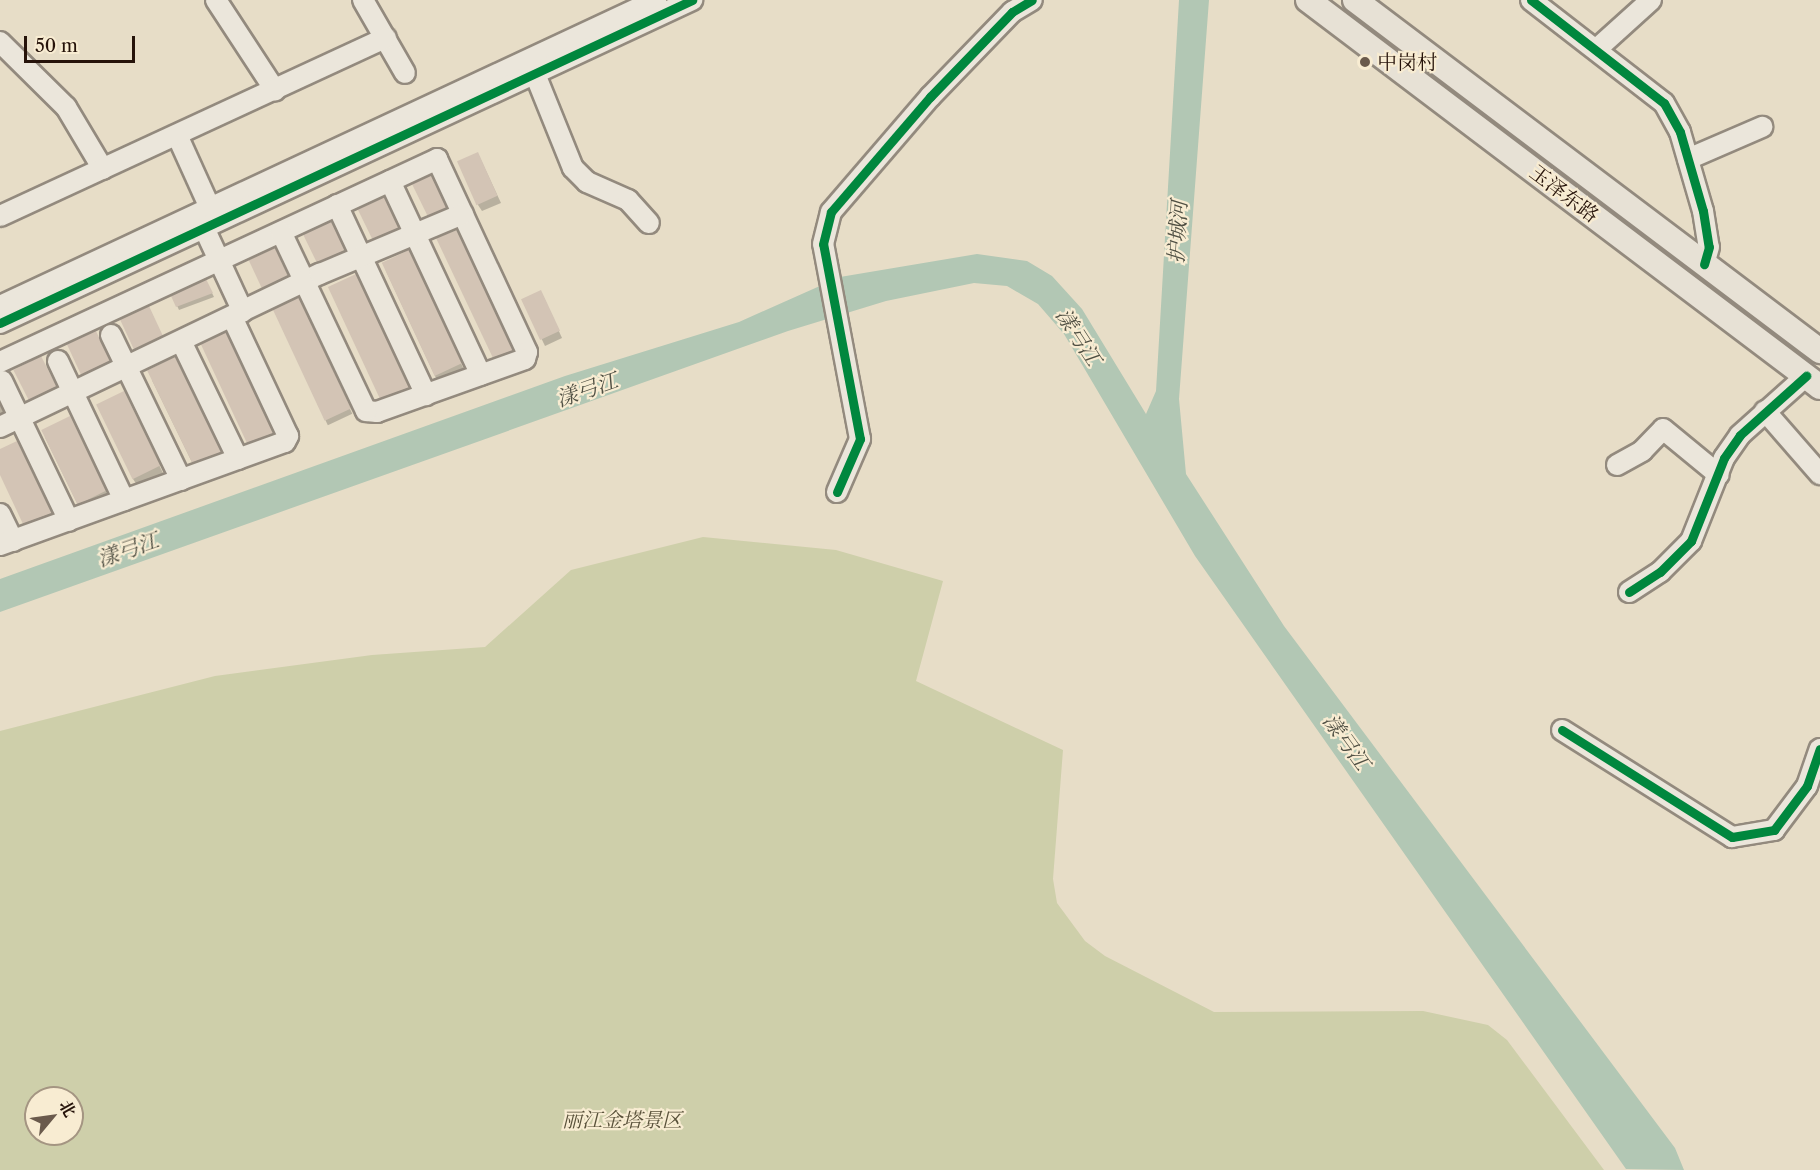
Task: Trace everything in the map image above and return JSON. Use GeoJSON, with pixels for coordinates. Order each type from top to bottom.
{"type":"FeatureCollection","features":[{"type":"Feature","properties":{"kind":"main road","name":"玉泽东路"},"geometry":{"type":"LineString","coordinates":[[1308,0],[1813,382]]}},
{"type":"Feature","properties":{"kind":"main road","name":"玉泽东路"},"geometry":{"type":"LineString","coordinates":[[1355,0],[1820,351]]}},
{"type":"Feature","properties":{"kind":"street"},"geometry":{"type":"LineString","coordinates":[[216,0],[275,90]]}},
{"type":"Feature","properties":{"kind":"street"},"geometry":{"type":"LineString","coordinates":[[363,0],[405,73]]}},
{"type":"Feature","properties":{"kind":"street"},"geometry":{"type":"LineString","coordinates":[[0,323],[205,230],[692,0]]}},
{"type":"Feature","properties":{"kind":"street"},"geometry":{"type":"LineString","coordinates":[[1531,0],[1599,47],[1664,104],[1688,159],[1708,238],[1704,264]]}},
{"type":"Feature","properties":{"kind":"street"},"geometry":{"type":"LineString","coordinates":[[1599,47],[1651,0]]}},
{"type":"Feature","properties":{"kind":"street"},"geometry":{"type":"LineString","coordinates":[[0,306],[211,210],[650,1]]}},
{"type":"Feature","properties":{"kind":"street"},"geometry":{"type":"LineString","coordinates":[[837,492],[860,439],[842,324],[823,244],[838,200],[1015,3]]}},
{"type":"Feature","properties":{"kind":"street"},"geometry":{"type":"LineString","coordinates":[[0,216],[386,38]]}},
{"type":"Feature","properties":{"kind":"street"},"geometry":{"type":"LineString","coordinates":[[0,42],[66,107],[103,169]]}},
{"type":"Feature","properties":{"kind":"street"},"geometry":{"type":"LineString","coordinates":[[535,74],[573,168],[587,182],[628,200],[648,223]]}},
{"type":"Feature","properties":{"kind":"street"},"geometry":{"type":"LineString","coordinates":[[1688,159],[1762,127]]}},
{"type":"Feature","properties":{"kind":"street"},"geometry":{"type":"LineString","coordinates":[[177,135],[211,210]]}},
{"type":"Feature","properties":{"kind":"street"},"geometry":{"type":"LineString","coordinates":[[69,520],[20,418],[1,371],[219,260],[437,159],[527,352],[525,359],[426,395],[366,411],[281,232]]}},
{"type":"Feature","properties":{"kind":"street"},"geometry":{"type":"LineString","coordinates":[[390,181],[481,375]]}},
{"type":"Feature","properties":{"kind":"street"},"geometry":{"type":"LineString","coordinates":[[337,206],[426,395]]}},
{"type":"Feature","properties":{"kind":"street"},"geometry":{"type":"LineString","coordinates":[[0,427],[304,282],[463,214]]}},
{"type":"Feature","properties":{"kind":"street"},"geometry":{"type":"LineString","coordinates":[[0,514],[6,543],[285,442],[288,436],[205,230]]}},
{"type":"Feature","properties":{"kind":"street"},"geometry":{"type":"LineString","coordinates":[[111,336],[181,480]]}},
{"type":"Feature","properties":{"kind":"street"},"geometry":{"type":"LineString","coordinates":[[182,341],[238,459]]}},
{"type":"Feature","properties":{"kind":"street"},"geometry":{"type":"LineString","coordinates":[[58,361],[124,500]]}},
{"type":"Feature","properties":{"kind":"street"},"geometry":{"type":"LineString","coordinates":[[1629,592],[1660,572],[1691,541],[1719,474],[1740,435],[1764,411],[1813,382]]}},
{"type":"Feature","properties":{"kind":"street"},"geometry":{"type":"LineString","coordinates":[[1764,411],[1820,474]]}},
{"type":"Feature","properties":{"kind":"street"},"geometry":{"type":"LineString","coordinates":[[1617,465],[1642,451],[1663,429],[1719,474]]}},
{"type":"Feature","properties":{"kind":"street"},"geometry":{"type":"LineString","coordinates":[[1562,729],[1732,837],[1774,830],[1807,786],[1820,749]]}},
{"type":"Feature","properties":{"kind":"green space","name":"丽江金塔景区"},"geometry":{"type":"Polygon","coordinates":[[[703,537],[836,550],[943,581],[916,681],[1063,750],[1053,879],[1057,903],[1085,941],[1105,956],[1214,1012],[1423,1011],[1488,1025],[1507,1040],[1604,1170],[0,1170],[0,731],[215,676],[372,655],[485,647],[571,570],[703,537]]]}},
{"type":"Feature","properties":{"kind":"water"},"geometry":{"type":"Polygon","coordinates":[[[1179,0],[1209,0],[1179,399],[1186,474],[1284,626],[1675,1148],[1684,1170],[1626,1169],[1195,556],[1064,334],[1038,304],[1007,286],[974,283],[886,301],[788,331],[0,612],[0,579],[565,376],[739,322],[840,277],[977,254],[1027,261],[1052,276],[1082,309],[1146,414],[1156,391],[1179,0]]]}},
{"type":"Feature","properties":{"kind":"building"},"geometry":{"type":"Polygon","coordinates":[[[478,152],[498,196],[477,205],[457,161],[478,152]]]}},
{"type":"Feature","properties":{"kind":"building"},"geometry":{"type":"Polygon","coordinates":[[[431,175],[447,208],[428,217],[412,184],[431,175]]]}},
{"type":"Feature","properties":{"kind":"building"},"geometry":{"type":"Polygon","coordinates":[[[384,197],[399,228],[373,240],[358,210],[384,197]]]}},
{"type":"Feature","properties":{"kind":"building"},"geometry":{"type":"Polygon","coordinates":[[[331,221],[345,250],[317,263],[303,235],[331,221]]]}},
{"type":"Feature","properties":{"kind":"building"},"geometry":{"type":"Polygon","coordinates":[[[457,230],[513,351],[493,358],[436,238],[457,230]]]}},
{"type":"Feature","properties":{"kind":"building"},"geometry":{"type":"Polygon","coordinates":[[[275,248],[288,276],[262,288],[249,260],[275,248]]]}},
{"type":"Feature","properties":{"kind":"building"},"geometry":{"type":"Polygon","coordinates":[[[409,250],[462,363],[435,376],[382,263],[409,250]]]}},
{"type":"Feature","properties":{"kind":"building"},"geometry":{"type":"Polygon","coordinates":[[[356,274],[409,387],[381,400],[328,287],[356,274]]]}},
{"type":"Feature","properties":{"kind":"building"},"geometry":{"type":"Polygon","coordinates":[[[206,279],[213,293],[176,307],[171,296],[206,279]]]}},
{"type":"Feature","properties":{"kind":"building"},"geometry":{"type":"Polygon","coordinates":[[[541,290],[560,331],[540,340],[521,299],[541,290]]]}},
{"type":"Feature","properties":{"kind":"building"},"geometry":{"type":"Polygon","coordinates":[[[299,297],[351,408],[325,421],[273,309],[299,297]]]}},
{"type":"Feature","properties":{"kind":"building"},"geometry":{"type":"Polygon","coordinates":[[[149,306],[163,336],[134,349],[120,320],[149,306]]]}},
{"type":"Feature","properties":{"kind":"building"},"geometry":{"type":"Polygon","coordinates":[[[96,331],[110,361],[81,374],[67,345],[96,331]]]}},
{"type":"Feature","properties":{"kind":"building"},"geometry":{"type":"Polygon","coordinates":[[[226,332],[273,434],[248,445],[201,344],[226,332]]]}},
{"type":"Feature","properties":{"kind":"building"},"geometry":{"type":"Polygon","coordinates":[[[41,356],[56,386],[29,400],[13,370],[41,356]]]}},
{"type":"Feature","properties":{"kind":"building"},"geometry":{"type":"Polygon","coordinates":[[[175,357],[221,452],[194,466],[147,371],[175,357]]]}},
{"type":"Feature","properties":{"kind":"building"},"geometry":{"type":"Polygon","coordinates":[[[124,391],[160,466],[133,479],[96,405],[124,391]]]}},
{"type":"Feature","properties":{"kind":"building"},"geometry":{"type":"Polygon","coordinates":[[[70,416],[106,491],[78,505],[41,430],[70,416]]]}},
{"type":"Feature","properties":{"kind":"building"},"geometry":{"type":"Polygon","coordinates":[[[17,441],[52,513],[23,524],[0,475],[0,449],[17,441]]]}},
{"type":"Feature","properties":{"kind":"cycle path"},"geometry":{"type":"LineString","coordinates":[[0,323],[692,0]]}},
{"type":"Feature","properties":{"kind":"cycle path"},"geometry":{"type":"LineString","coordinates":[[837,492],[860,439],[823,244],[831,212],[930,97],[1012,12],[1032,0]]}},
{"type":"Feature","properties":{"kind":"cycle path"},"geometry":{"type":"LineString","coordinates":[[1531,0],[1664,103],[1680,132],[1703,211],[1709,247],[1704,264]]}},
{"type":"Feature","properties":{"kind":"cycle path"},"geometry":{"type":"LineString","coordinates":[[1629,592],[1660,572],[1691,541],[1724,458],[1740,435],[1806,376]]}},
{"type":"Feature","properties":{"kind":"cycle path"},"geometry":{"type":"LineString","coordinates":[[1562,730],[1732,837],[1774,830],[1807,786],[1820,749]]}},
{"type":"Feature","properties":{"kind":"place","name":"中岗村"},"geometry":{"type":"Point","coordinates":[1365,62]}},
{"type":"Feature","properties":{"kind":"water label","name":"护城河"},"geometry":{"type":"Point","coordinates":[1178,232]}},
{"type":"Feature","properties":{"kind":"water label","name":"漾弓江"},"geometry":{"type":"Point","coordinates":[1078,337]}},
{"type":"Feature","properties":{"kind":"water label","name":"漾弓江"},"geometry":{"type":"Point","coordinates":[587,390]}},
{"type":"Feature","properties":{"kind":"water label","name":"漾弓江"},"geometry":{"type":"Point","coordinates":[128,550]}},
{"type":"Feature","properties":{"kind":"water label","name":"漾弓江"},"geometry":{"type":"Point","coordinates":[1346,742]}}]}
